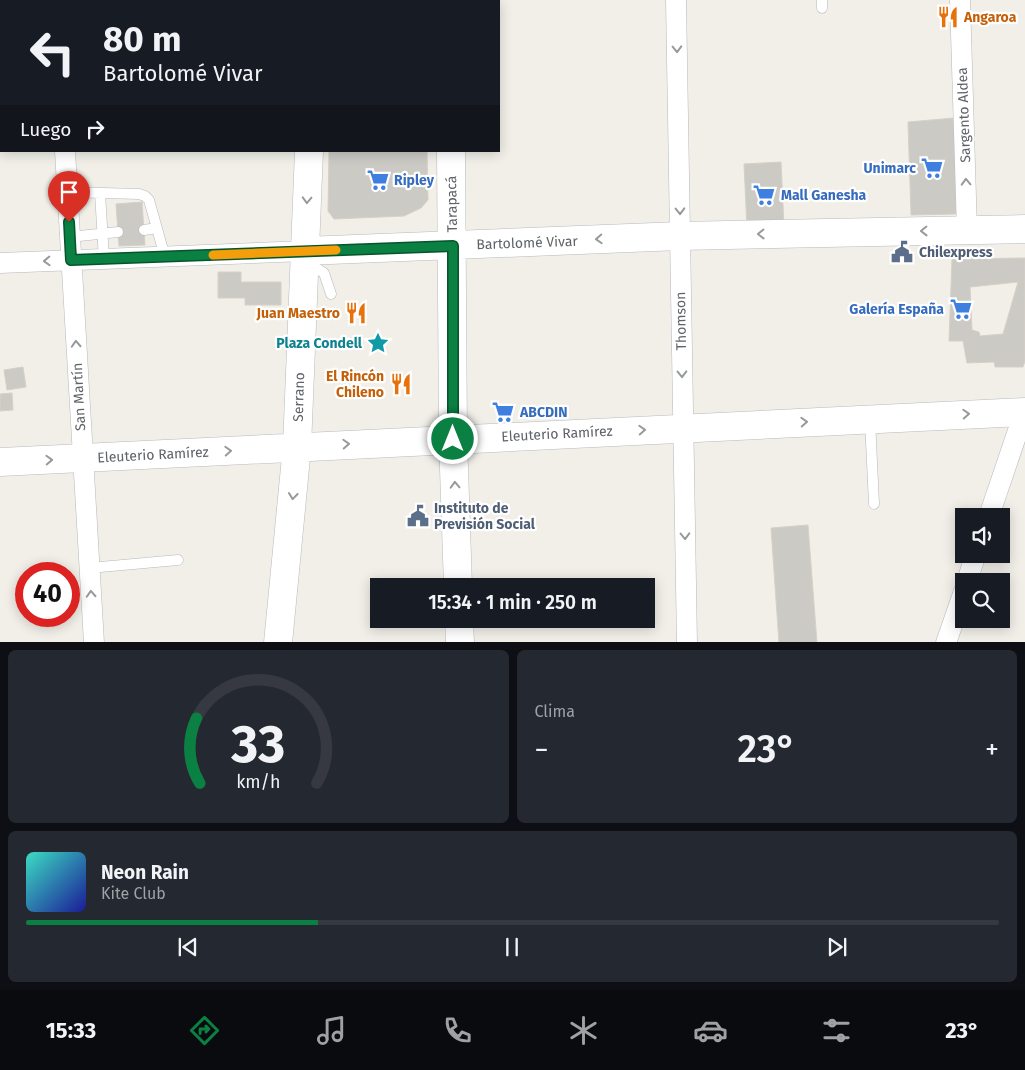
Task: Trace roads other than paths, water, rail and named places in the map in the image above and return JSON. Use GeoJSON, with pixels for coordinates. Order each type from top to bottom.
{"type":"FeatureCollection","features":[{"type":"Feature","properties":{"kind":"street","name":"Thomson"},"geometry":{"type":"LineString","coordinates":[[676,0],[687,642]]}},
{"type":"Feature","properties":{"kind":"street","name":"Sargento Aldea"},"geometry":{"type":"LineString","coordinates":[[960,0],[967,231]]}},
{"type":"Feature","properties":{"kind":"street","name":"San Martín"},"geometry":{"type":"LineString","coordinates":[[65,152],[94,642]]}},
{"type":"Feature","properties":{"kind":"street","name":"Serrano"},"geometry":{"type":"LineString","coordinates":[[278,642],[297,447],[309,152]]}},
{"type":"Feature","properties":{"kind":"street","name":"Tarapacá"},"geometry":{"type":"LineString","coordinates":[[451,152],[453,439],[458,578]]}},
{"type":"Feature","properties":{"kind":"street","name":"Bartolomé Vivar"},"geometry":{"type":"LineString","coordinates":[[0,263],[165,257],[305,256],[453,246],[680,236],[1025,230]]}},
{"type":"Feature","properties":{"kind":"street","name":"Eleuterio Ramírez"},"geometry":{"type":"LineString","coordinates":[[0,462],[1025,411]]}},
{"type":"Feature","properties":{"kind":"street"},"geometry":{"type":"LineString","coordinates":[[992,508],[1025,411]]}},
{"type":"Feature","properties":{"kind":"street"},"geometry":{"type":"LineString","coordinates":[[946,642],[955,616]]}},
{"type":"Feature","properties":{"kind":"street"},"geometry":{"type":"LineString","coordinates":[[459,628],[460,642]]}},
{"type":"Feature","properties":{"kind":"lane"},"geometry":{"type":"LineString","coordinates":[[67,192],[139,194],[145,196],[149,200],[165,257]]}},
{"type":"Feature","properties":{"kind":"lane"},"geometry":{"type":"LineString","coordinates":[[100,193],[104,259]]}},
{"type":"Feature","properties":{"kind":"lane"},"geometry":{"type":"LineString","coordinates":[[144,230],[157,228]]}},
{"type":"Feature","properties":{"kind":"lane"},"geometry":{"type":"LineString","coordinates":[[70,237],[118,232]]}},
{"type":"Feature","properties":{"kind":"lane"},"geometry":{"type":"LineString","coordinates":[[305,256],[324,272],[330,294]]}},
{"type":"Feature","properties":{"kind":"lane"},"geometry":{"type":"LineString","coordinates":[[870,419],[874,504]]}},
{"type":"Feature","properties":{"kind":"lane"},"geometry":{"type":"LineString","coordinates":[[89,568],[178,560]]}},
{"type":"Feature","properties":{"kind":"place","name":"Angaroa"},"geometry":{"type":"Point","coordinates":[948,17]}},
{"type":"Feature","properties":{"kind":"place","name":"Unimarc"},"geometry":{"type":"Point","coordinates":[932,168]}},
{"type":"Feature","properties":{"kind":"place","name":"Ripley"},"geometry":{"type":"Point","coordinates":[378,180]}},
{"type":"Feature","properties":{"kind":"place","name":"Mall Ganesha"},"geometry":{"type":"Point","coordinates":[764,195]}},
{"type":"Feature","properties":{"kind":"place","name":"Chilexpress"},"geometry":{"type":"Point","coordinates":[902,252]}},
{"type":"Feature","properties":{"kind":"place","name":"Galería España"},"geometry":{"type":"Point","coordinates":[961,309]}},
{"type":"Feature","properties":{"kind":"place","name":"Juan Maestro"},"geometry":{"type":"Point","coordinates":[356,313]}},
{"type":"Feature","properties":{"kind":"place","name":"Plaza Condell"},"geometry":{"type":"Point","coordinates":[378,343]}},
{"type":"Feature","properties":{"kind":"place","name":"El Rincón Chileno"},"geometry":{"type":"Point","coordinates":[401,384]}},
{"type":"Feature","properties":{"kind":"place","name":"ABCDIN"},"geometry":{"type":"Point","coordinates":[503,412]}},
{"type":"Feature","properties":{"kind":"place","name":"Instituto de Previsión Social"},"geometry":{"type":"Point","coordinates":[418,516]}}]}
